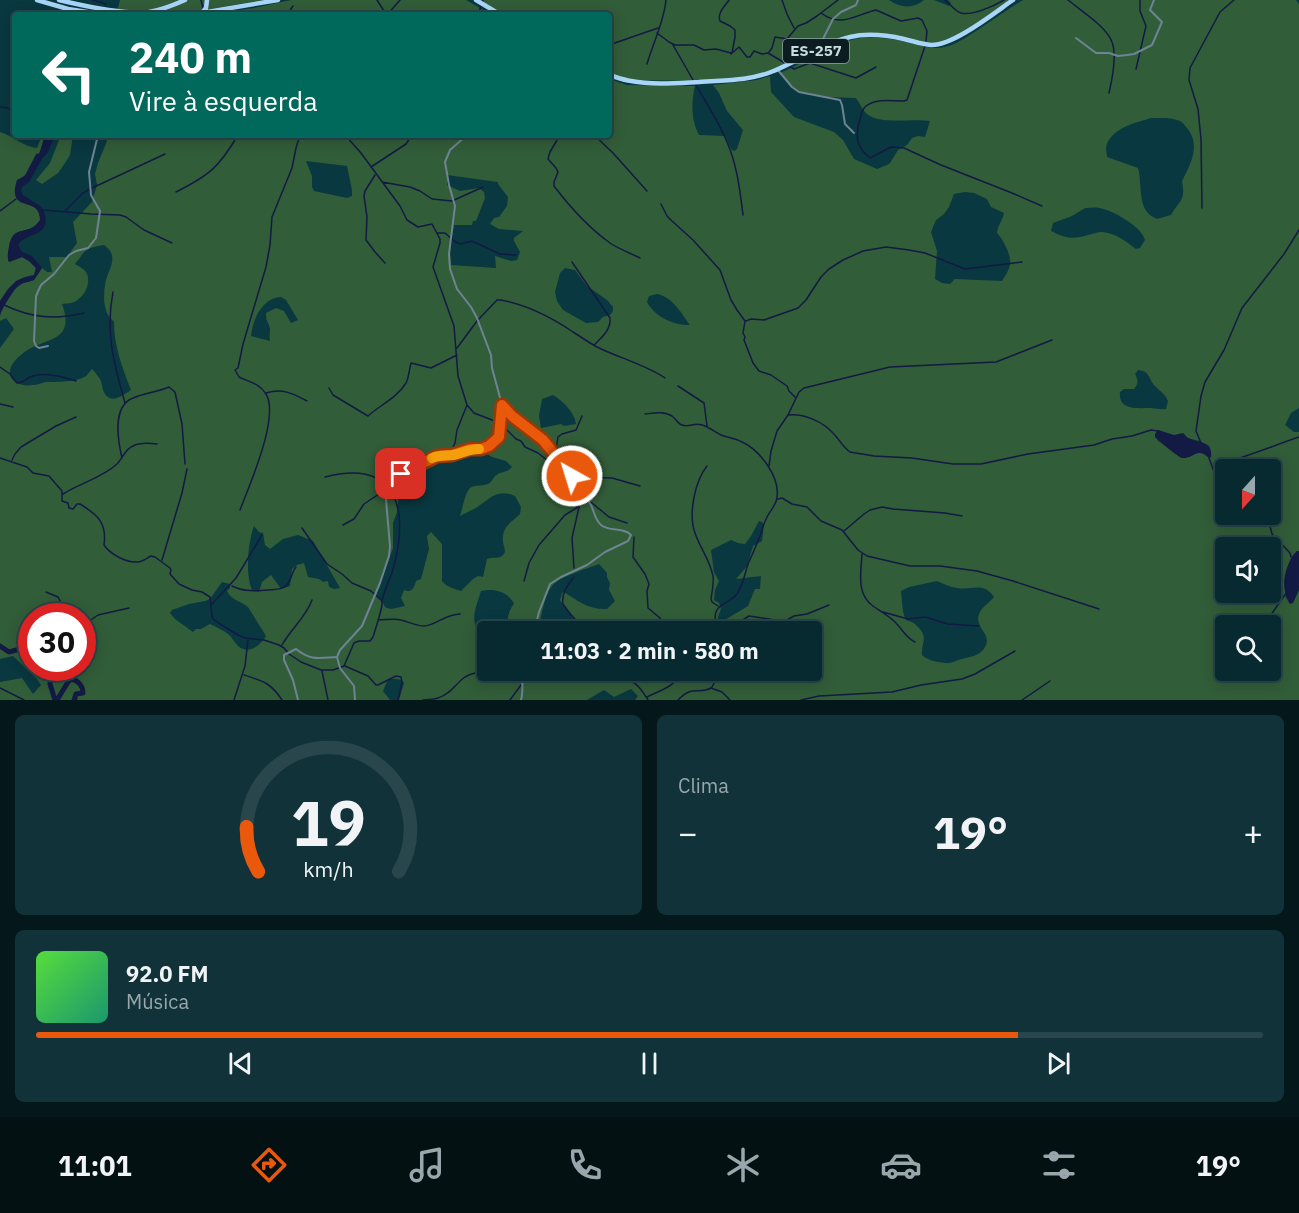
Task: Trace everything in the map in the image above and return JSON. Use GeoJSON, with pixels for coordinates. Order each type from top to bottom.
{"type":"FeatureCollection","features":[{"type":"Feature","properties":{"kind":"main road"},"geometry":{"type":"LineString","coordinates":[[37,0],[86,12]]}},
{"type":"Feature","properties":{"kind":"main road"},"geometry":{"type":"LineString","coordinates":[[59,0],[136,12],[155,11],[185,0]]}},
{"type":"Feature","properties":{"kind":"main road"},"geometry":{"type":"LineString","coordinates":[[208,12],[278,0]]}},
{"type":"Feature","properties":{"kind":"main road"},"geometry":{"type":"LineString","coordinates":[[476,0],[496,12]]}},
{"type":"Feature","properties":{"kind":"main road","name":"ES-257"},"geometry":{"type":"LineString","coordinates":[[612,76],[633,82],[678,83],[748,78],[777,69],[848,38],[870,35],[897,37],[930,45],[942,44],[1013,0]]}},
{"type":"Feature","properties":{"kind":"street"},"geometry":{"type":"LineString","coordinates":[[818,50],[833,19],[856,4],[858,0]]}},
{"type":"Feature","properties":{"kind":"street"},"geometry":{"type":"LineString","coordinates":[[1076,38],[1090,50],[1099,54],[1109,53],[1123,56],[1142,51],[1152,45],[1161,23],[1150,10],[1154,0]]}},
{"type":"Feature","properties":{"kind":"street"},"geometry":{"type":"LineString","coordinates":[[777,69],[799,92],[840,100],[845,124],[854,133]]}},
{"type":"Feature","properties":{"kind":"street"},"geometry":{"type":"LineString","coordinates":[[48,346],[39,348],[34,341],[36,296],[41,285],[54,274],[69,255],[88,248],[96,238],[100,211],[91,195],[89,172],[97,138]]}},
{"type":"Feature","properties":{"kind":"street"},"geometry":{"type":"LineString","coordinates":[[355,700],[354,686],[340,668],[337,657],[340,650],[362,626],[389,556],[386,500],[390,483],[401,474],[437,456],[481,449],[489,446],[499,437],[502,405],[492,368],[491,355],[474,312],[457,288],[450,272],[449,254],[454,206],[446,162],[450,150],[464,138]]}},
{"type":"Feature","properties":{"kind":"street"},"geometry":{"type":"LineString","coordinates":[[502,405],[512,416],[543,440],[572,476],[599,522],[604,527],[626,531],[631,535],[628,541],[609,549],[584,567],[550,584],[537,621]]}},
{"type":"Feature","properties":{"kind":"street"},"geometry":{"type":"LineString","coordinates":[[298,700],[284,655],[296,649],[310,658],[337,657]]}},
{"type":"Feature","properties":{"kind":"street"},"geometry":{"type":"LineString","coordinates":[[521,700],[522,681]]}},
{"type":"Feature","properties":{"kind":"green space"},"geometry":{"type":"Polygon","coordinates":[[[120,0],[263,0],[193,12],[115,12],[120,0]]]}},
{"type":"Feature","properties":{"kind":"green space"},"geometry":{"type":"Polygon","coordinates":[[[291,0],[466,0],[487,12],[225,12],[291,0]]]}},
{"type":"Feature","properties":{"kind":"green space"},"geometry":{"type":"Polygon","coordinates":[[[475,0],[889,0],[898,5],[907,6],[916,5],[924,0],[934,0],[949,6],[951,3],[948,0],[1014,0],[950,41],[930,44],[899,37],[848,37],[781,68],[756,76],[710,81],[628,80],[612,76],[612,12],[497,12],[475,0]]]}},
{"type":"Feature","properties":{"kind":"green space"},"geometry":{"type":"Polygon","coordinates":[[[1023,0],[1296,0],[1299,4],[1299,408],[1291,413],[1285,425],[1294,432],[1299,432],[1299,551],[1288,566],[1284,583],[1286,598],[1293,602],[1299,590],[1299,700],[635,700],[638,696],[631,689],[614,697],[604,690],[587,700],[399,700],[404,683],[402,680],[388,679],[383,691],[390,700],[77,700],[75,696],[73,700],[0,700],[0,682],[18,679],[18,681],[24,681],[33,694],[41,685],[38,681],[96,681],[96,603],[18,603],[18,661],[13,656],[0,659],[0,348],[14,329],[6,318],[0,321],[0,312],[15,289],[23,283],[34,280],[42,268],[47,272],[52,272],[49,257],[67,257],[77,243],[73,222],[92,202],[97,185],[95,174],[107,141],[105,138],[612,138],[612,80],[627,85],[695,86],[692,111],[699,135],[725,136],[734,151],[737,149],[743,130],[727,111],[713,85],[757,80],[770,76],[771,92],[794,117],[834,132],[843,140],[854,159],[877,169],[890,163],[898,150],[907,145],[912,138],[925,137],[930,121],[888,120],[872,117],[865,112],[856,98],[827,97],[796,91],[780,73],[841,43],[861,38],[893,39],[929,48],[942,48],[956,43],[1023,0]],[[1151,118],[1131,124],[1113,135],[1106,147],[1107,157],[1138,168],[1143,203],[1149,214],[1157,219],[1171,215],[1181,200],[1182,181],[1189,168],[1194,147],[1191,134],[1183,123],[1166,118],[1151,118]],[[306,161],[312,176],[314,191],[347,198],[352,196],[347,166],[306,161]],[[447,175],[447,185],[460,191],[479,188],[484,192],[485,198],[476,221],[473,221],[472,225],[454,225],[450,248],[451,265],[496,268],[495,256],[511,261],[517,260],[520,252],[514,238],[523,231],[499,229],[490,224],[507,206],[508,197],[498,182],[447,175]],[[974,193],[954,194],[949,207],[936,220],[931,232],[937,251],[935,279],[950,284],[955,279],[1002,281],[1010,262],[1007,249],[997,233],[1004,213],[991,207],[987,199],[974,193]],[[1085,208],[1053,223],[1051,231],[1073,238],[1098,232],[1112,234],[1136,249],[1140,248],[1145,240],[1139,230],[1105,209],[1085,208]],[[104,245],[86,250],[75,264],[82,268],[88,276],[87,288],[76,301],[62,304],[65,327],[61,333],[29,349],[12,365],[10,374],[16,383],[36,385],[78,379],[86,376],[92,369],[109,398],[116,398],[131,390],[117,348],[114,322],[107,313],[104,303],[105,283],[112,257],[109,249],[104,245]],[[565,268],[560,273],[555,292],[557,301],[563,310],[586,323],[598,322],[610,315],[613,307],[587,286],[575,270],[565,268]],[[657,294],[649,296],[647,302],[659,316],[671,322],[690,325],[668,298],[657,294]],[[281,297],[269,301],[260,310],[251,336],[270,341],[266,313],[276,308],[284,311],[291,323],[298,320],[286,300],[281,297]],[[1138,370],[1135,374],[1137,385],[1134,389],[1124,389],[1120,392],[1122,403],[1135,408],[1166,409],[1167,399],[1147,374],[1138,370]],[[553,395],[542,399],[539,416],[541,428],[576,424],[568,408],[553,395]],[[1158,430],[1157,440],[1189,457],[1199,452],[1204,453],[1205,444],[1200,441],[1158,430]],[[481,450],[450,457],[437,457],[399,476],[401,492],[393,523],[393,548],[376,594],[385,607],[392,609],[405,606],[401,598],[404,590],[411,590],[416,581],[421,579],[429,549],[427,536],[431,532],[442,544],[442,581],[461,591],[473,579],[478,576],[483,577],[487,559],[499,557],[505,552],[503,533],[520,514],[521,507],[515,496],[497,494],[460,516],[470,488],[488,484],[497,474],[512,467],[506,461],[492,457],[481,450]],[[759,521],[745,544],[731,540],[711,550],[714,572],[719,581],[714,600],[719,603],[721,609],[718,621],[574,621],[560,600],[562,593],[589,606],[607,609],[615,601],[609,590],[610,583],[607,573],[599,564],[559,580],[548,593],[540,621],[507,621],[514,604],[508,596],[490,590],[481,591],[474,616],[477,629],[477,681],[822,681],[822,621],[723,621],[748,606],[755,589],[760,589],[761,576],[736,579],[747,566],[753,546],[762,541],[764,525],[762,522],[759,521]],[[254,526],[248,558],[252,590],[259,592],[262,582],[271,575],[281,589],[290,586],[292,569],[304,563],[308,577],[323,582],[328,581],[329,587],[334,589],[340,588],[313,541],[298,535],[283,539],[270,549],[265,545],[263,533],[254,526]],[[937,581],[901,591],[903,610],[906,620],[914,624],[923,634],[922,655],[934,661],[949,663],[974,656],[984,649],[987,640],[978,621],[981,610],[994,597],[990,592],[981,588],[957,588],[937,581]],[[222,582],[210,599],[189,604],[172,610],[170,613],[193,632],[210,624],[226,633],[238,646],[246,650],[257,646],[266,636],[248,607],[229,594],[227,591],[230,584],[222,582]]]}},
{"type":"Feature","properties":{"kind":"green space"},"geometry":{"type":"Polygon","coordinates":[[[0,132],[37,148],[41,138],[44,138],[33,167],[17,180],[20,202],[37,209],[40,220],[31,228],[14,235],[8,254],[9,262],[22,257],[36,268],[34,275],[16,282],[0,301],[0,132]]]}},
{"type":"Feature","properties":{"kind":"green space"},"geometry":{"type":"Polygon","coordinates":[[[60,138],[73,138],[70,155],[58,173],[42,184],[36,180],[50,163],[60,138]]]}},
{"type":"Feature","properties":{"kind":"shaded area"},"geometry":{"type":"Polygon","coordinates":[[[44,138],[54,138],[48,152],[21,191],[23,195],[42,208],[46,222],[41,231],[26,238],[18,245],[22,252],[32,256],[42,268],[34,280],[17,287],[0,316],[0,301],[8,289],[16,281],[34,275],[36,268],[22,257],[9,262],[8,255],[14,235],[31,228],[40,220],[39,212],[19,201],[15,191],[17,180],[32,167],[44,138]]]}},
{"type":"Feature","properties":{"kind":"shaded area"},"geometry":{"type":"Polygon","coordinates":[[[1158,430],[1174,435],[1183,433],[1188,438],[1206,444],[1210,448],[1211,457],[1198,453],[1186,458],[1180,457],[1155,437],[1158,430]]]}},
{"type":"Feature","properties":{"kind":"shaded area"},"geometry":{"type":"Polygon","coordinates":[[[1299,551],[1299,590],[1293,603],[1290,604],[1285,592],[1285,576],[1289,562],[1299,551]]]}},
{"type":"Feature","properties":{"kind":"waterway"},"geometry":{"type":"LineString","coordinates":[[93,0],[106,4]]}},
{"type":"Feature","properties":{"kind":"waterway"},"geometry":{"type":"LineString","coordinates":[[201,0],[203,8]]}},
{"type":"Feature","properties":{"kind":"waterway"},"geometry":{"type":"LineString","coordinates":[[377,0],[385,12]]}},
{"type":"Feature","properties":{"kind":"waterway"},"geometry":{"type":"LineString","coordinates":[[390,12],[400,0]]}},
{"type":"Feature","properties":{"kind":"waterway"},"geometry":{"type":"LineString","coordinates":[[479,12],[483,0]]}},
{"type":"Feature","properties":{"kind":"waterway"},"geometry":{"type":"LineString","coordinates":[[647,64],[661,24],[666,0]]}},
{"type":"Feature","properties":{"kind":"waterway"},"geometry":{"type":"LineString","coordinates":[[729,0],[719,18],[735,30],[732,53]]}},
{"type":"Feature","properties":{"kind":"waterway"},"geometry":{"type":"LineString","coordinates":[[782,0],[794,28]]}},
{"type":"Feature","properties":{"kind":"waterway"},"geometry":{"type":"LineString","coordinates":[[769,52],[775,37],[787,39],[798,26],[817,16],[838,0]]}},
{"type":"Feature","properties":{"kind":"waterway"},"geometry":{"type":"LineString","coordinates":[[945,0],[957,11],[966,14],[983,10],[1004,0]]}},
{"type":"Feature","properties":{"kind":"waterway"},"geometry":{"type":"LineString","coordinates":[[1068,0],[1099,25],[1112,42],[1114,60],[1109,93]]}},
{"type":"Feature","properties":{"kind":"waterway"},"geometry":{"type":"LineString","coordinates":[[1136,69],[1146,26],[1140,11],[1140,0]]}},
{"type":"Feature","properties":{"kind":"waterway"},"geometry":{"type":"LineString","coordinates":[[1202,208],[1201,139],[1198,109],[1189,80],[1190,68],[1220,12],[1234,0]]}},
{"type":"Feature","properties":{"kind":"waterway"},"geometry":{"type":"LineString","coordinates":[[289,12],[293,6]]}},
{"type":"Feature","properties":{"kind":"waterway"},"geometry":{"type":"LineString","coordinates":[[821,13],[835,20],[848,19],[876,10],[901,21],[918,18],[922,20],[927,31],[926,41]]}},
{"type":"Feature","properties":{"kind":"waterway"},"geometry":{"type":"LineString","coordinates":[[612,44],[658,28]]}},
{"type":"Feature","properties":{"kind":"waterway"},"geometry":{"type":"LineString","coordinates":[[657,33],[675,45],[694,45],[704,50],[716,49],[731,53]]}},
{"type":"Feature","properties":{"kind":"waterway"},"geometry":{"type":"LineString","coordinates":[[673,45],[693,80]]}},
{"type":"Feature","properties":{"kind":"waterway"},"geometry":{"type":"LineString","coordinates":[[925,46],[907,100],[870,103],[864,109],[857,131],[862,150],[870,158],[891,147],[904,148],[1042,206]]}},
{"type":"Feature","properties":{"kind":"waterway"},"geometry":{"type":"LineString","coordinates":[[731,54],[739,47],[747,57],[750,57],[754,51],[762,54],[768,53],[785,63]]}},
{"type":"Feature","properties":{"kind":"waterway"},"geometry":{"type":"LineString","coordinates":[[789,66],[794,69],[810,63],[856,78],[876,67]]}},
{"type":"Feature","properties":{"kind":"waterway"},"geometry":{"type":"LineString","coordinates":[[696,85],[720,127],[730,151],[738,178],[743,215]]}},
{"type":"Feature","properties":{"kind":"waterway"},"geometry":{"type":"LineString","coordinates":[[0,107],[12,111]]}},
{"type":"Feature","properties":{"kind":"waterway"},"geometry":{"type":"LineString","coordinates":[[176,192],[213,169],[236,138]]}},
{"type":"Feature","properties":{"kind":"waterway"},"geometry":{"type":"LineString","coordinates":[[240,510],[262,452],[269,418],[269,405],[263,390],[239,377],[235,370],[238,368],[266,267],[272,217],[292,168],[299,138]]}},
{"type":"Feature","properties":{"kind":"waterway"},"geometry":{"type":"LineString","coordinates":[[348,138],[400,206],[407,220],[418,227],[432,224],[440,239],[433,267],[454,326],[458,376],[467,405],[474,413],[500,423],[525,447],[538,453],[561,471],[576,490],[579,507],[572,538],[574,568]]}},
{"type":"Feature","properties":{"kind":"waterway"},"geometry":{"type":"LineString","coordinates":[[371,167],[406,144],[410,138]]}},
{"type":"Feature","properties":{"kind":"waterway"},"geometry":{"type":"LineString","coordinates":[[558,138],[548,159],[558,172],[554,186],[580,217],[602,237],[640,258]]}},
{"type":"Feature","properties":{"kind":"waterway"},"geometry":{"type":"LineString","coordinates":[[597,138],[647,191]]}},
{"type":"Feature","properties":{"kind":"waterway"},"geometry":{"type":"LineString","coordinates":[[65,211],[90,189],[165,154]]}},
{"type":"Feature","properties":{"kind":"waterway"},"geometry":{"type":"LineString","coordinates":[[27,177],[38,156]]}},
{"type":"Feature","properties":{"kind":"waterway"},"geometry":{"type":"LineString","coordinates":[[375,175],[364,196],[367,217],[366,240],[385,263]]}},
{"type":"Feature","properties":{"kind":"waterway"},"geometry":{"type":"LineString","coordinates":[[382,182],[410,187],[432,199],[452,201],[483,187]]}},
{"type":"Feature","properties":{"kind":"waterway"},"geometry":{"type":"LineString","coordinates":[[0,211],[16,199]]}},
{"type":"Feature","properties":{"kind":"waterway"},"geometry":{"type":"LineString","coordinates":[[661,204],[667,216],[720,270],[731,300],[745,321],[744,340],[753,363],[759,371],[771,375],[787,386],[795,397]]}},
{"type":"Feature","properties":{"kind":"waterway"},"geometry":{"type":"LineString","coordinates":[[43,210],[120,215],[144,230],[172,243]]}},
{"type":"Feature","properties":{"kind":"waterway"},"geometry":{"type":"LineString","coordinates":[[1201,443],[1196,431],[1205,382],[1224,350],[1242,308],[1284,254],[1299,230]]}},
{"type":"Feature","properties":{"kind":"waterway"},"geometry":{"type":"LineString","coordinates":[[437,233],[445,233],[460,244],[472,241],[500,254],[516,255]]}},
{"type":"Feature","properties":{"kind":"waterway"},"geometry":{"type":"LineString","coordinates":[[746,321],[764,320],[798,308],[829,269],[863,251],[886,247],[909,250],[925,253],[965,269],[1022,262]]}},
{"type":"Feature","properties":{"kind":"waterway"},"geometry":{"type":"LineString","coordinates":[[572,262],[610,318],[607,330],[594,345]]}},
{"type":"Feature","properties":{"kind":"waterway"},"geometry":{"type":"LineString","coordinates":[[113,292],[110,334],[114,361],[125,403]]}},
{"type":"Feature","properties":{"kind":"waterway"},"geometry":{"type":"LineString","coordinates":[[457,348],[477,321],[497,300],[501,300],[538,312],[597,347],[665,378]]}},
{"type":"Feature","properties":{"kind":"waterway"},"geometry":{"type":"LineString","coordinates":[[4,305],[43,317],[63,317],[84,313]]}},
{"type":"Feature","properties":{"kind":"waterway"},"geometry":{"type":"LineString","coordinates":[[769,466],[777,431],[799,392],[804,388],[890,367],[996,362],[1052,340]]}},
{"type":"Feature","properties":{"kind":"waterway"},"geometry":{"type":"LineString","coordinates":[[329,388],[333,395],[368,416],[402,388],[407,381],[411,363],[431,368],[457,355]]}},
{"type":"Feature","properties":{"kind":"waterway"},"geometry":{"type":"LineString","coordinates":[[0,367],[17,383],[35,375],[53,375],[76,381]]}},
{"type":"Feature","properties":{"kind":"waterway"},"geometry":{"type":"LineString","coordinates":[[678,386],[704,403],[707,426]]}},
{"type":"Feature","properties":{"kind":"waterway"},"geometry":{"type":"LineString","coordinates":[[122,458],[118,425],[122,408],[133,398],[169,387],[175,392],[182,424],[185,464]]}},
{"type":"Feature","properties":{"kind":"waterway"},"geometry":{"type":"LineString","coordinates":[[266,393],[287,392],[307,401]]}},
{"type":"Feature","properties":{"kind":"waterway"},"geometry":{"type":"LineString","coordinates":[[0,404],[13,407]]}},
{"type":"Feature","properties":{"kind":"waterway"},"geometry":{"type":"LineString","coordinates":[[409,462],[452,449],[467,405]]}},
{"type":"Feature","properties":{"kind":"waterway"},"geometry":{"type":"LineString","coordinates":[[645,414],[666,413],[679,424],[705,426],[749,446],[767,465],[777,489],[776,502],[765,522],[743,583],[734,598],[718,609],[715,618],[717,625],[722,626],[734,621],[738,623],[749,616],[775,620]]}},
{"type":"Feature","properties":{"kind":"waterway"},"geometry":{"type":"LineString","coordinates":[[788,415],[800,415],[819,422],[829,429],[850,452],[953,464],[981,464],[1028,454],[1094,445],[1151,430],[1158,431]]}},
{"type":"Feature","properties":{"kind":"waterway"},"geometry":{"type":"LineString","coordinates":[[551,462],[558,437],[576,430],[582,416]]}},
{"type":"Feature","properties":{"kind":"waterway"},"geometry":{"type":"LineString","coordinates":[[12,460],[21,447],[76,417]]}},
{"type":"Feature","properties":{"kind":"waterway"},"geometry":{"type":"LineString","coordinates":[[1214,466],[1299,437]]}},
{"type":"Feature","properties":{"kind":"waterway"},"geometry":{"type":"LineString","coordinates":[[63,494],[111,469],[130,447],[142,443],[157,444]]}},
{"type":"Feature","properties":{"kind":"waterway"},"geometry":{"type":"LineString","coordinates":[[0,458],[27,467],[33,473],[49,476],[62,491],[62,501],[68,503],[69,508],[73,509],[80,504],[92,512],[102,525],[104,545],[114,555],[133,562],[151,556],[155,557],[170,568],[170,574],[179,584],[210,597],[213,619],[220,624],[245,638],[264,640],[279,645],[301,662],[321,670],[333,670],[344,666],[354,643],[370,641],[373,637],[382,599],[394,566],[400,525],[392,493],[382,482],[368,475],[349,473],[325,477]]}},
{"type":"Feature","properties":{"kind":"waterway"},"geometry":{"type":"LineString","coordinates":[[1209,458],[1215,474]]}},
{"type":"Feature","properties":{"kind":"waterway"},"geometry":{"type":"LineString","coordinates":[[707,466],[696,489],[692,517],[695,533],[713,576],[711,599],[718,606]]}},
{"type":"Feature","properties":{"kind":"waterway"},"geometry":{"type":"LineString","coordinates":[[162,560],[187,469]]}},
{"type":"Feature","properties":{"kind":"waterway"},"geometry":{"type":"LineString","coordinates":[[567,477],[612,478],[640,486]]}},
{"type":"Feature","properties":{"kind":"waterway"},"geometry":{"type":"LineString","coordinates":[[343,525],[354,519],[364,504],[388,488]]}},
{"type":"Feature","properties":{"kind":"waterway"},"geometry":{"type":"LineString","coordinates":[[778,499],[782,498],[792,504],[807,507],[821,521],[842,530],[858,550],[867,556],[910,566],[940,566],[977,571],[1099,609]]}},
{"type":"Feature","properties":{"kind":"waterway"},"geometry":{"type":"LineString","coordinates":[[581,500],[592,503],[609,517],[627,523]]}},
{"type":"Feature","properties":{"kind":"waterway"},"geometry":{"type":"LineString","coordinates":[[524,581],[529,563],[539,545],[565,515],[578,507]]}},
{"type":"Feature","properties":{"kind":"waterway"},"geometry":{"type":"LineString","coordinates":[[844,531],[870,510],[882,507],[962,516]]}},
{"type":"Feature","properties":{"kind":"waterway"},"geometry":{"type":"LineString","coordinates":[[1270,525],[1272,534],[1291,557]]}},
{"type":"Feature","properties":{"kind":"waterway"},"geometry":{"type":"LineString","coordinates":[[302,528],[327,564],[352,583],[371,591],[381,600]]}},
{"type":"Feature","properties":{"kind":"waterway"},"geometry":{"type":"LineString","coordinates":[[212,604],[236,578],[262,535]]}},
{"type":"Feature","properties":{"kind":"waterway"},"geometry":{"type":"LineString","coordinates":[[634,537],[633,557],[649,584],[648,608],[661,621]]}},
{"type":"Feature","properties":{"kind":"waterway"},"geometry":{"type":"LineString","coordinates":[[862,554],[861,582],[864,595],[873,606],[893,620],[915,642]]}},
{"type":"Feature","properties":{"kind":"waterway"},"geometry":{"type":"LineString","coordinates":[[232,586],[250,591],[281,589],[286,586],[296,567]]}},
{"type":"Feature","properties":{"kind":"waterway"},"geometry":{"type":"LineString","coordinates":[[574,577],[565,590],[563,604],[577,621]]}},
{"type":"Feature","properties":{"kind":"waterway"},"geometry":{"type":"LineString","coordinates":[[46,592],[58,597],[61,603]]}},
{"type":"Feature","properties":{"kind":"waterway"},"geometry":{"type":"LineString","coordinates":[[1271,615],[1287,592]]}},
{"type":"Feature","properties":{"kind":"waterway"},"geometry":{"type":"LineString","coordinates":[[282,645],[312,600]]}},
{"type":"Feature","properties":{"kind":"waterway"},"geometry":{"type":"LineString","coordinates":[[785,621],[829,605]]}},
{"type":"Feature","properties":{"kind":"waterway"},"geometry":{"type":"LineString","coordinates":[[96,616],[129,608]]}},
{"type":"Feature","properties":{"kind":"waterway"},"geometry":{"type":"LineString","coordinates":[[883,612],[908,619],[925,617],[948,624],[979,626]]}},
{"type":"Feature","properties":{"kind":"waterway"},"geometry":{"type":"LineString","coordinates":[[378,620],[398,619],[424,626],[460,614]]}},
{"type":"Feature","properties":{"kind":"waterway"},"geometry":{"type":"LineString","coordinates":[[234,700],[245,666],[248,640]]}},
{"type":"Feature","properties":{"kind":"waterway"},"geometry":{"type":"LineString","coordinates":[[0,646],[9,652],[18,650]]}},
{"type":"Feature","properties":{"kind":"waterway"},"geometry":{"type":"LineString","coordinates":[[801,700],[819,696],[892,692],[962,679],[1015,651]]}},
{"type":"Feature","properties":{"kind":"waterway"},"geometry":{"type":"LineString","coordinates":[[345,666],[368,676],[376,685],[396,676],[401,677],[398,700]]}},
{"type":"Feature","properties":{"kind":"waterway"},"geometry":{"type":"LineString","coordinates":[[322,671],[328,700]]}},
{"type":"Feature","properties":{"kind":"waterway"},"geometry":{"type":"LineString","coordinates":[[423,700],[436,699],[446,694],[465,677],[477,672]]}},
{"type":"Feature","properties":{"kind":"waterway"},"geometry":{"type":"LineString","coordinates":[[244,675],[266,683],[282,700]]}},
{"type":"Feature","properties":{"kind":"waterway"},"geometry":{"type":"LineString","coordinates":[[57,700],[71,679],[78,682],[83,690],[83,693],[76,694],[74,700]]}},
{"type":"Feature","properties":{"kind":"waterway"},"geometry":{"type":"LineString","coordinates":[[51,681],[55,700]]}},
{"type":"Feature","properties":{"kind":"waterway"},"geometry":{"type":"LineString","coordinates":[[632,681],[648,700]]}},
{"type":"Feature","properties":{"kind":"waterway"},"geometry":{"type":"LineString","coordinates":[[647,697],[663,690],[675,681]]}},
{"type":"Feature","properties":{"kind":"waterway"},"geometry":{"type":"LineString","coordinates":[[712,687],[715,681]]}},
{"type":"Feature","properties":{"kind":"waterway"},"geometry":{"type":"LineString","coordinates":[[1022,700],[1050,681]]}},
{"type":"Feature","properties":{"kind":"waterway"},"geometry":{"type":"LineString","coordinates":[[510,700],[521,685]]}},
{"type":"Feature","properties":{"kind":"waterway"},"geometry":{"type":"LineString","coordinates":[[0,688],[24,700]]}},
{"type":"Feature","properties":{"kind":"waterway"},"geometry":{"type":"LineString","coordinates":[[678,700],[688,692],[711,688],[722,692],[730,700]]}},
{"type":"Feature","properties":{"kind":"slow traffic"},"geometry":{"type":"LineString","coordinates":[[432,458],[479,449]]}},
{"type":"Feature","properties":{"kind":"route"},"geometry":{"type":"LineString","coordinates":[[401,474],[437,456],[481,449],[498,440],[502,405],[512,416],[543,440],[572,476]]}}]}
